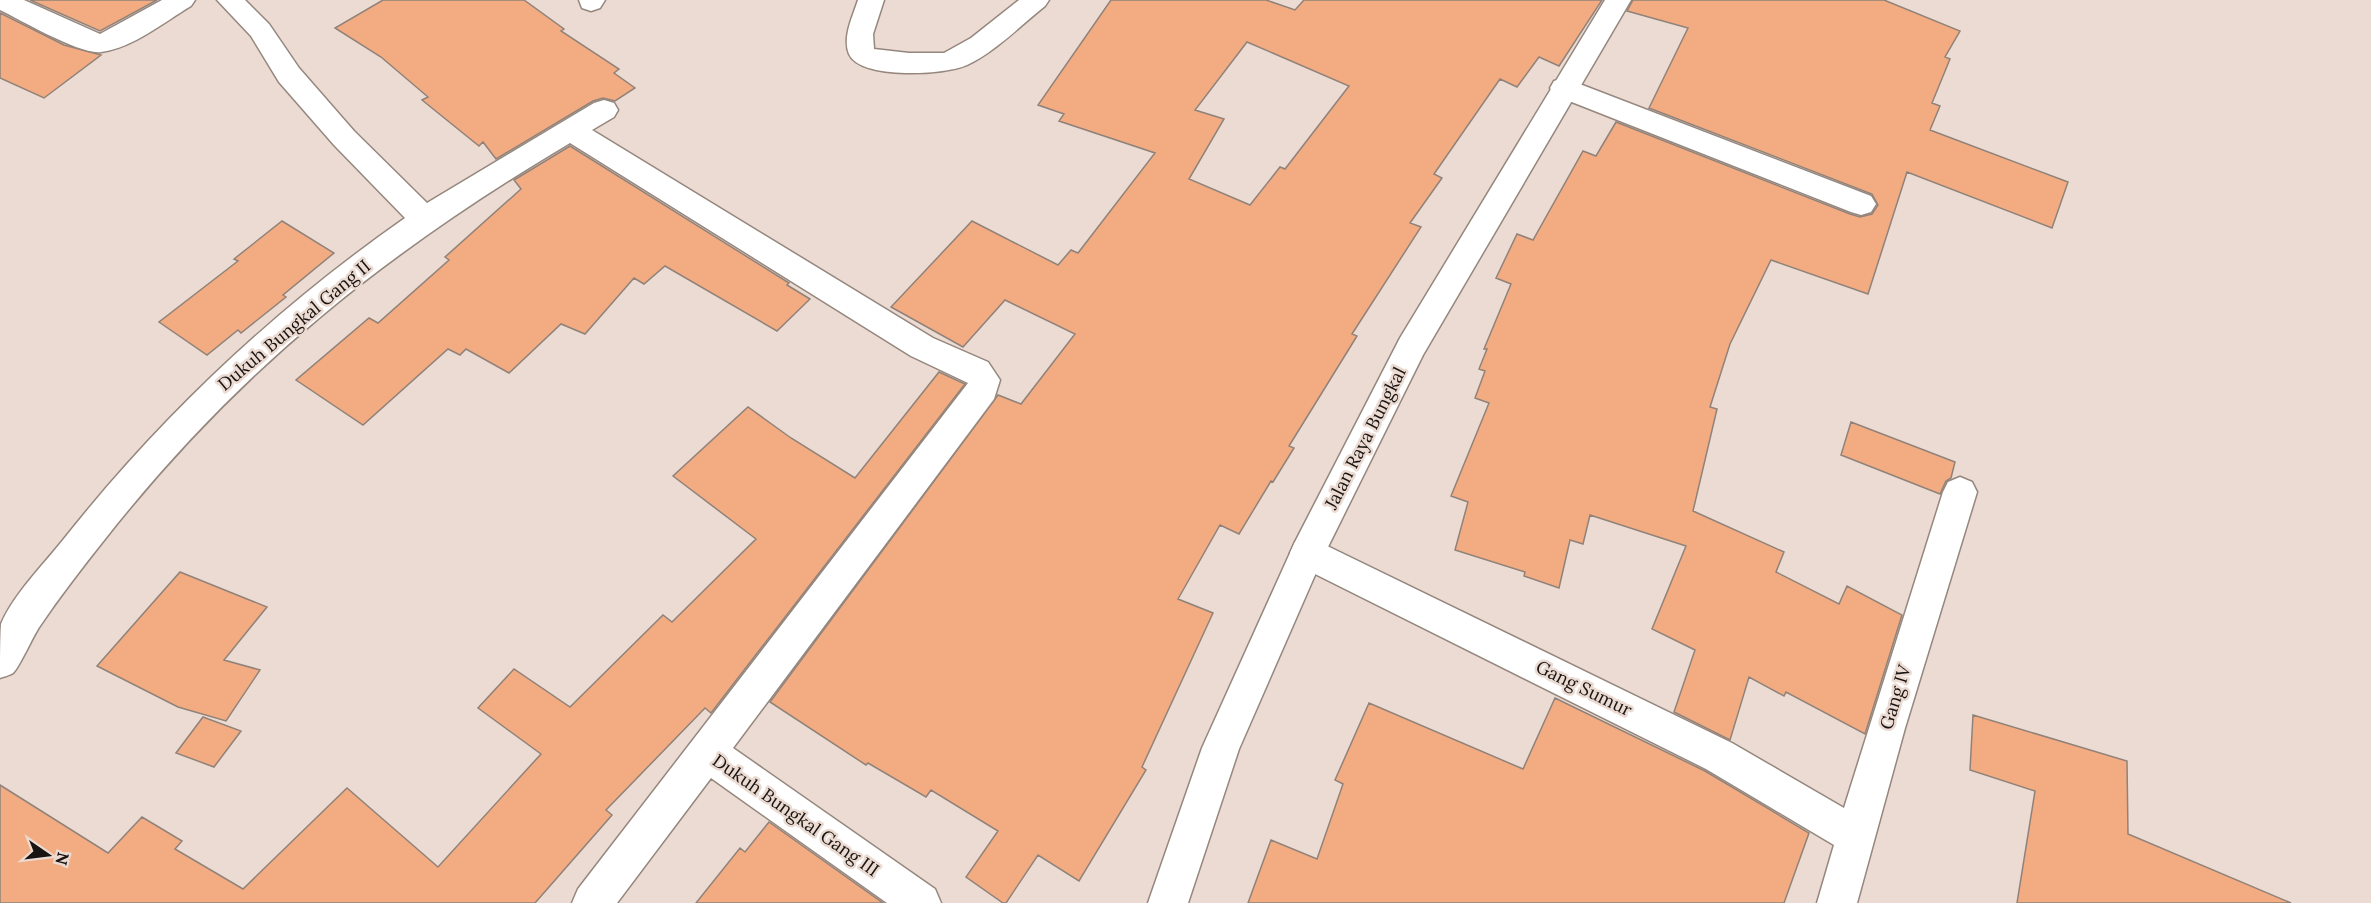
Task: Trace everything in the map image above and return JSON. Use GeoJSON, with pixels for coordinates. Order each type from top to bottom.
{"type":"FeatureCollection","features":[{"type":"Feature","properties":{"kind":"street"},"geometry":{"type":"LineString","coordinates":[[3,0],[90,42],[100,43],[130,31],[182,0]]}},
{"type":"Feature","properties":{"kind":"street"},"geometry":{"type":"LineString","coordinates":[[230,0],[260,30],[289,75],[344,138],[425,219]]}},
{"type":"Feature","properties":{"kind":"street"},"geometry":{"type":"LineString","coordinates":[[871,0],[859,44],[866,57],[884,61],[929,64],[950,61],[966,54],[1035,0]]}},
{"type":"Feature","properties":{"kind":"street","name":"Jalan Raya Bungkal"},"geometry":{"type":"LineString","coordinates":[[1168,903],[1221,748],[1307,553],[1411,347],[1618,0]]}},
{"type":"Feature","properties":{"kind":"street"},"geometry":{"type":"LineString","coordinates":[[1564,88],[1861,204]]}},
{"type":"Feature","properties":{"kind":"street","name":"Dukuh Bungkal Gang II"},"geometry":{"type":"LineString","coordinates":[[0,661],[51,582],[130,478],[214,392],[270,340],[425,219],[604,110]]}},
{"type":"Feature","properties":{"kind":"street"},"geometry":{"type":"LineString","coordinates":[[571,130],[922,347],[977,371],[984,380],[983,390],[707,753]]}},
{"type":"Feature","properties":{"kind":"street","name":"Gang IV"},"geometry":{"type":"LineString","coordinates":[[1837,903],[1854,835],[1960,492]]}},
{"type":"Feature","properties":{"kind":"street","name":"Gang Sumur"},"geometry":{"type":"LineString","coordinates":[[1307,553],[1719,756],[1854,835]]}},
{"type":"Feature","properties":{"kind":"street","name":"Dukuh Bungkal Gang III"},"geometry":{"type":"LineString","coordinates":[[592,903],[707,753],[921,903]]}},
{"type":"Feature","properties":{"kind":"building"},"geometry":{"type":"Polygon","coordinates":[[[30,0],[157,0],[100,31],[30,0]]]}},
{"type":"Feature","properties":{"kind":"building"},"geometry":{"type":"Polygon","coordinates":[[[383,0],[524,0],[564,29],[561,31],[619,69],[614,73],[635,88],[615,101],[603,98],[593,101],[496,159],[483,142],[479,146],[422,100],[428,97],[381,57],[335,28],[383,0]]]}},
{"type":"Feature","properties":{"kind":"building"},"geometry":{"type":"Polygon","coordinates":[[[1111,0],[1266,0],[1295,10],[1304,0],[1602,0],[1559,66],[1539,57],[1517,87],[1500,79],[1434,174],[1442,178],[1410,223],[1421,227],[1352,334],[1357,336],[1289,446],[1294,448],[1273,482],[1271,481],[1239,534],[1220,525],[1178,599],[1213,613],[1142,767],[1146,770],[1079,881],[1038,855],[1006,903],[1003,903],[966,877],[998,831],[931,790],[926,797],[868,763],[866,765],[770,702],[998,395],[1021,404],[1075,334],[1005,300],[963,347],[891,307],[972,221],[1058,265],[1071,250],[1078,253],[1155,153],[1059,121],[1064,114],[1038,105],[1111,0]],[[1247,42],[1195,110],[1224,119],[1189,179],[1250,205],[1280,167],[1285,169],[1349,86],[1247,42]]]}},
{"type":"Feature","properties":{"kind":"building"},"geometry":{"type":"Polygon","coordinates":[[[1633,0],[1884,0],[1960,31],[1945,57],[1950,59],[1932,103],[1940,106],[1930,130],[2068,182],[2052,228],[1907,172],[1868,294],[1771,260],[1730,344],[1710,407],[1717,409],[1693,511],[1784,552],[1776,572],[1839,604],[1847,586],[1902,615],[1865,734],[1786,692],[1784,696],[1749,677],[1730,740],[1674,712],[1695,650],[1652,629],[1686,546],[1590,515],[1583,544],[1570,540],[1559,588],[1524,576],[1525,572],[1455,550],[1468,502],[1451,496],[1489,403],[1475,398],[1485,371],[1479,369],[1487,349],[1484,349],[1511,284],[1496,278],[1517,234],[1533,240],[1583,151],[1596,156],[1616,122],[1850,214],[1860,217],[1872,214],[1878,205],[1872,194],[1649,108],[1688,28],[1627,11],[1633,0]]]}},
{"type":"Feature","properties":{"kind":"building"},"geometry":{"type":"Polygon","coordinates":[[[0,13],[64,45],[101,55],[44,98],[0,78],[0,13]]]}},
{"type":"Feature","properties":{"kind":"building"},"geometry":{"type":"Polygon","coordinates":[[[570,146],[789,283],[787,285],[810,299],[777,331],[665,266],[644,284],[634,278],[585,334],[561,324],[509,373],[466,349],[460,355],[448,349],[363,425],[296,380],[369,318],[378,323],[449,260],[445,257],[521,189],[514,180],[570,146]]]}},
{"type":"Feature","properties":{"kind":"building"},"geometry":{"type":"Polygon","coordinates":[[[282,221],[334,253],[283,295],[286,297],[241,333],[238,330],[207,355],[159,322],[238,261],[234,259],[282,221]]]}},
{"type":"Feature","properties":{"kind":"building"},"geometry":{"type":"Polygon","coordinates":[[[939,372],[965,384],[711,713],[705,708],[606,810],[612,815],[535,903],[0,903],[0,785],[108,853],[142,817],[182,841],[175,849],[243,889],[347,788],[438,867],[541,754],[478,708],[514,669],[570,707],[663,615],[672,622],[756,539],[673,476],[748,407],[791,438],[855,478],[939,372]]]}},
{"type":"Feature","properties":{"kind":"building"},"geometry":{"type":"Polygon","coordinates":[[[1851,422],[1955,462],[1951,478],[1946,481],[1940,494],[1841,455],[1851,422]]]}},
{"type":"Feature","properties":{"kind":"building"},"geometry":{"type":"Polygon","coordinates":[[[180,572],[267,607],[224,660],[260,670],[226,721],[178,707],[97,666],[180,572]]]}},
{"type":"Feature","properties":{"kind":"building"},"geometry":{"type":"Polygon","coordinates":[[[1555,698],[1705,771],[1809,833],[1784,903],[1248,903],[1271,840],[1317,859],[1343,784],[1335,780],[1369,703],[1523,769],[1555,698]]]}},
{"type":"Feature","properties":{"kind":"building"},"geometry":{"type":"Polygon","coordinates":[[[1973,715],[2127,761],[2128,834],[2291,903],[2017,903],[2035,791],[1970,770],[1973,715]]]}},
{"type":"Feature","properties":{"kind":"building"},"geometry":{"type":"Polygon","coordinates":[[[203,717],[241,731],[214,767],[176,753],[203,717]]]}},
{"type":"Feature","properties":{"kind":"building"},"geometry":{"type":"Polygon","coordinates":[[[769,822],[883,903],[696,903],[740,848],[745,852],[769,822]]]}}]}
